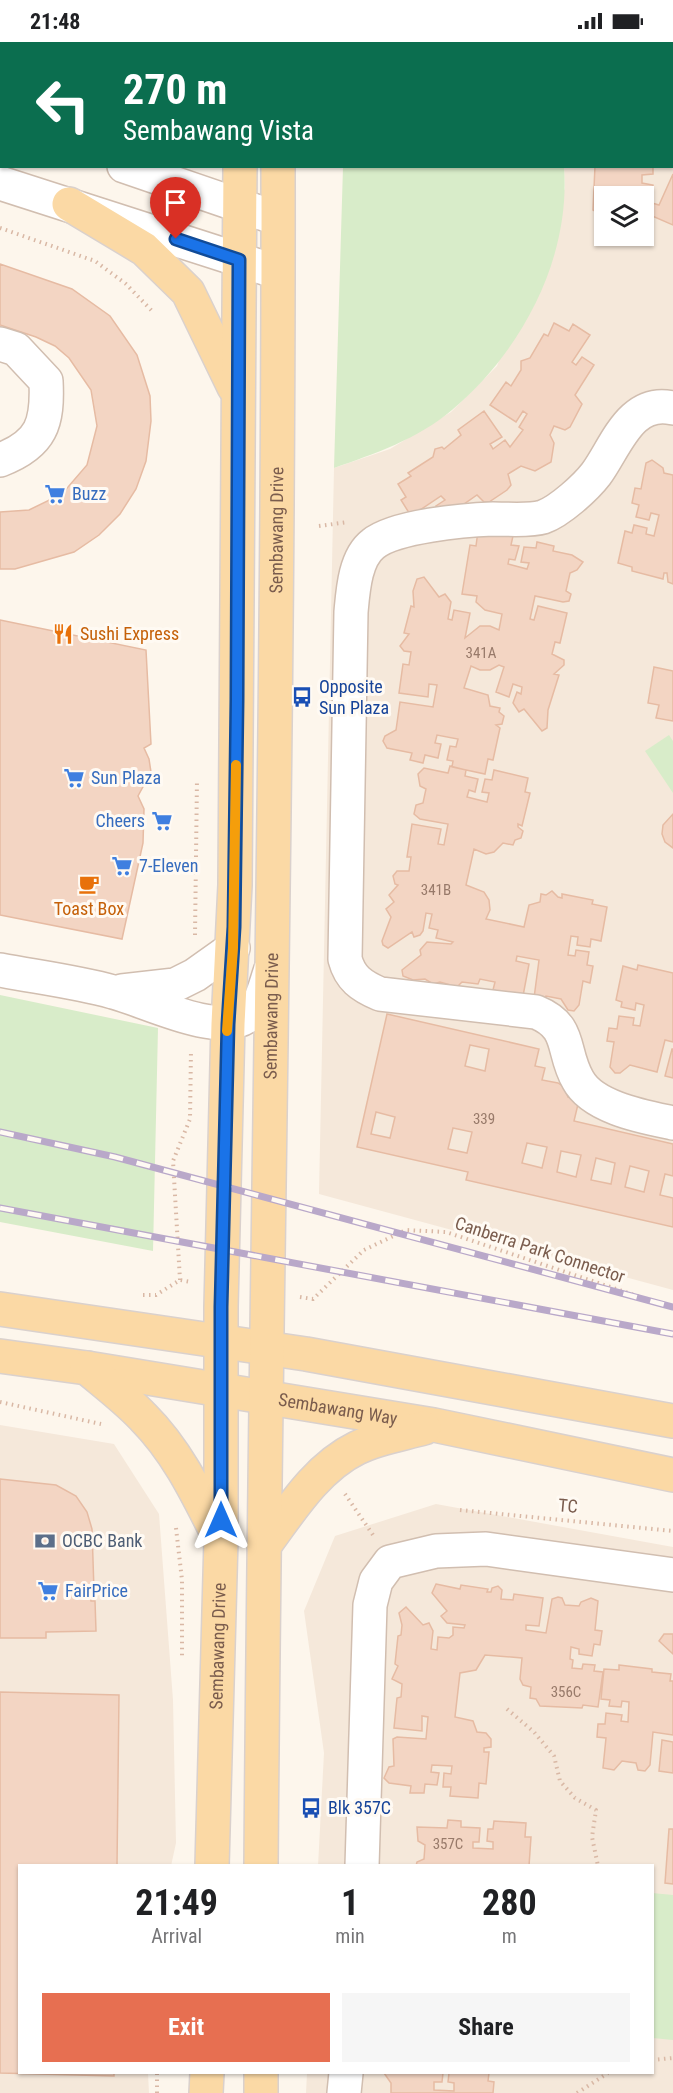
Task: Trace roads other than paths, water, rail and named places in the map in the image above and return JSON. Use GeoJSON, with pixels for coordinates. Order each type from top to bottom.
{"type":"FeatureCollection","features":[{"type":"Feature","properties":{"kind":"main road","name":"Sembawang Drive"},"geometry":{"type":"LineString","coordinates":[[212,1864],[221,1539],[220,1340],[228,1024],[233,948],[238,608],[236,392],[240,168]]}},
{"type":"Feature","properties":{"kind":"main road","name":"Sembawang Drive"},"geometry":{"type":"LineString","coordinates":[[261,1864],[277,596],[276,218],[278,168]]}},
{"type":"Feature","properties":{"kind":"main road"},"geometry":{"type":"LineString","coordinates":[[69,204],[144,249],[188,292],[236,392]]}},
{"type":"Feature","properties":{"kind":"main road"},"geometry":{"type":"LineString","coordinates":[[0,1309],[220,1340],[673,1421]]}},
{"type":"Feature","properties":{"kind":"main road","name":"Sembawang Way"},"geometry":{"type":"LineString","coordinates":[[0,1356],[87,1368],[434,1425],[673,1475]]}},
{"type":"Feature","properties":{"kind":"main road"},"geometry":{"type":"LineString","coordinates":[[87,1368],[143,1416],[165,1441],[188,1474],[221,1539]]}},
{"type":"Feature","properties":{"kind":"main road"},"geometry":{"type":"LineString","coordinates":[[264,1546],[293,1506],[327,1467],[356,1448],[434,1425]]}},
{"type":"Feature","properties":{"kind":"main road"},"geometry":{"type":"LineString","coordinates":[[207,2074],[207,2093]]}},
{"type":"Feature","properties":{"kind":"main road"},"geometry":{"type":"LineString","coordinates":[[261,2074],[261,2093]]}},
{"type":"Feature","properties":{"kind":"street"},"geometry":{"type":"LineString","coordinates":[[130,168],[276,218]]}},
{"type":"Feature","properties":{"kind":"street"},"geometry":{"type":"LineString","coordinates":[[0,183],[277,272]]}},
{"type":"Feature","properties":{"kind":"street"},"geometry":{"type":"LineString","coordinates":[[0,344],[16,350],[46,381],[47,414],[35,438],[20,453],[0,460]]}},
{"type":"Feature","properties":{"kind":"street"},"geometry":{"type":"LineString","coordinates":[[673,408],[642,411],[626,425],[596,474],[578,493],[543,517],[460,520],[399,532],[373,544],[358,573],[351,612],[345,958],[348,972],[361,986],[380,994],[536,1012],[552,1019],[563,1034],[578,1082],[602,1101],[619,1121],[673,1123]]}},
{"type":"Feature","properties":{"kind":"street"},"geometry":{"type":"LineString","coordinates":[[114,992],[175,985],[195,975],[233,948]]}},
{"type":"Feature","properties":{"kind":"street"},"geometry":{"type":"LineString","coordinates":[[0,970],[114,992],[163,1010],[228,1024],[246,1017],[258,1006],[271,967]]}},
{"type":"Feature","properties":{"kind":"street"},"geometry":{"type":"LineString","coordinates":[[362,1864],[370,1605],[376,1581],[390,1562],[436,1551],[486,1549],[673,1575]]}},
{"type":"Feature","properties":{"kind":"street"},"geometry":{"type":"LineString","coordinates":[[344,2093],[346,2074]]}},
{"type":"Feature","properties":{"kind":"railway"},"geometry":{"type":"LineString","coordinates":[[0,1132],[115,1157],[673,1307]]}},
{"type":"Feature","properties":{"kind":"railway"},"geometry":{"type":"LineString","coordinates":[[0,1208],[673,1334]]}},
{"type":"Feature","properties":{"kind":"place","name":"Buzz"},"geometry":{"type":"Point","coordinates":[55,494]}},
{"type":"Feature","properties":{"kind":"place","name":"Sushi Express"},"geometry":{"type":"Point","coordinates":[63,634]}},
{"type":"Feature","properties":{"kind":"place","name":"Opposite Sun Plaza"},"geometry":{"type":"Point","coordinates":[302,697]}},
{"type":"Feature","properties":{"kind":"place","name":"Sun Plaza"},"geometry":{"type":"Point","coordinates":[74,778]}},
{"type":"Feature","properties":{"kind":"place","name":"Cheers"},"geometry":{"type":"Point","coordinates":[162,821]}},
{"type":"Feature","properties":{"kind":"place","name":"7-Eleven"},"geometry":{"type":"Point","coordinates":[122,866]}},
{"type":"Feature","properties":{"kind":"place","name":"Toast Box"},"geometry":{"type":"Point","coordinates":[89,884]}},
{"type":"Feature","properties":{"kind":"place","name":"OCBC Bank"},"geometry":{"type":"Point","coordinates":[45,1541]}},
{"type":"Feature","properties":{"kind":"place","name":"FairPrice"},"geometry":{"type":"Point","coordinates":[48,1591]}},
{"type":"Feature","properties":{"kind":"place","name":"Blk 357C"},"geometry":{"type":"Point","coordinates":[311,1808]}}]}
